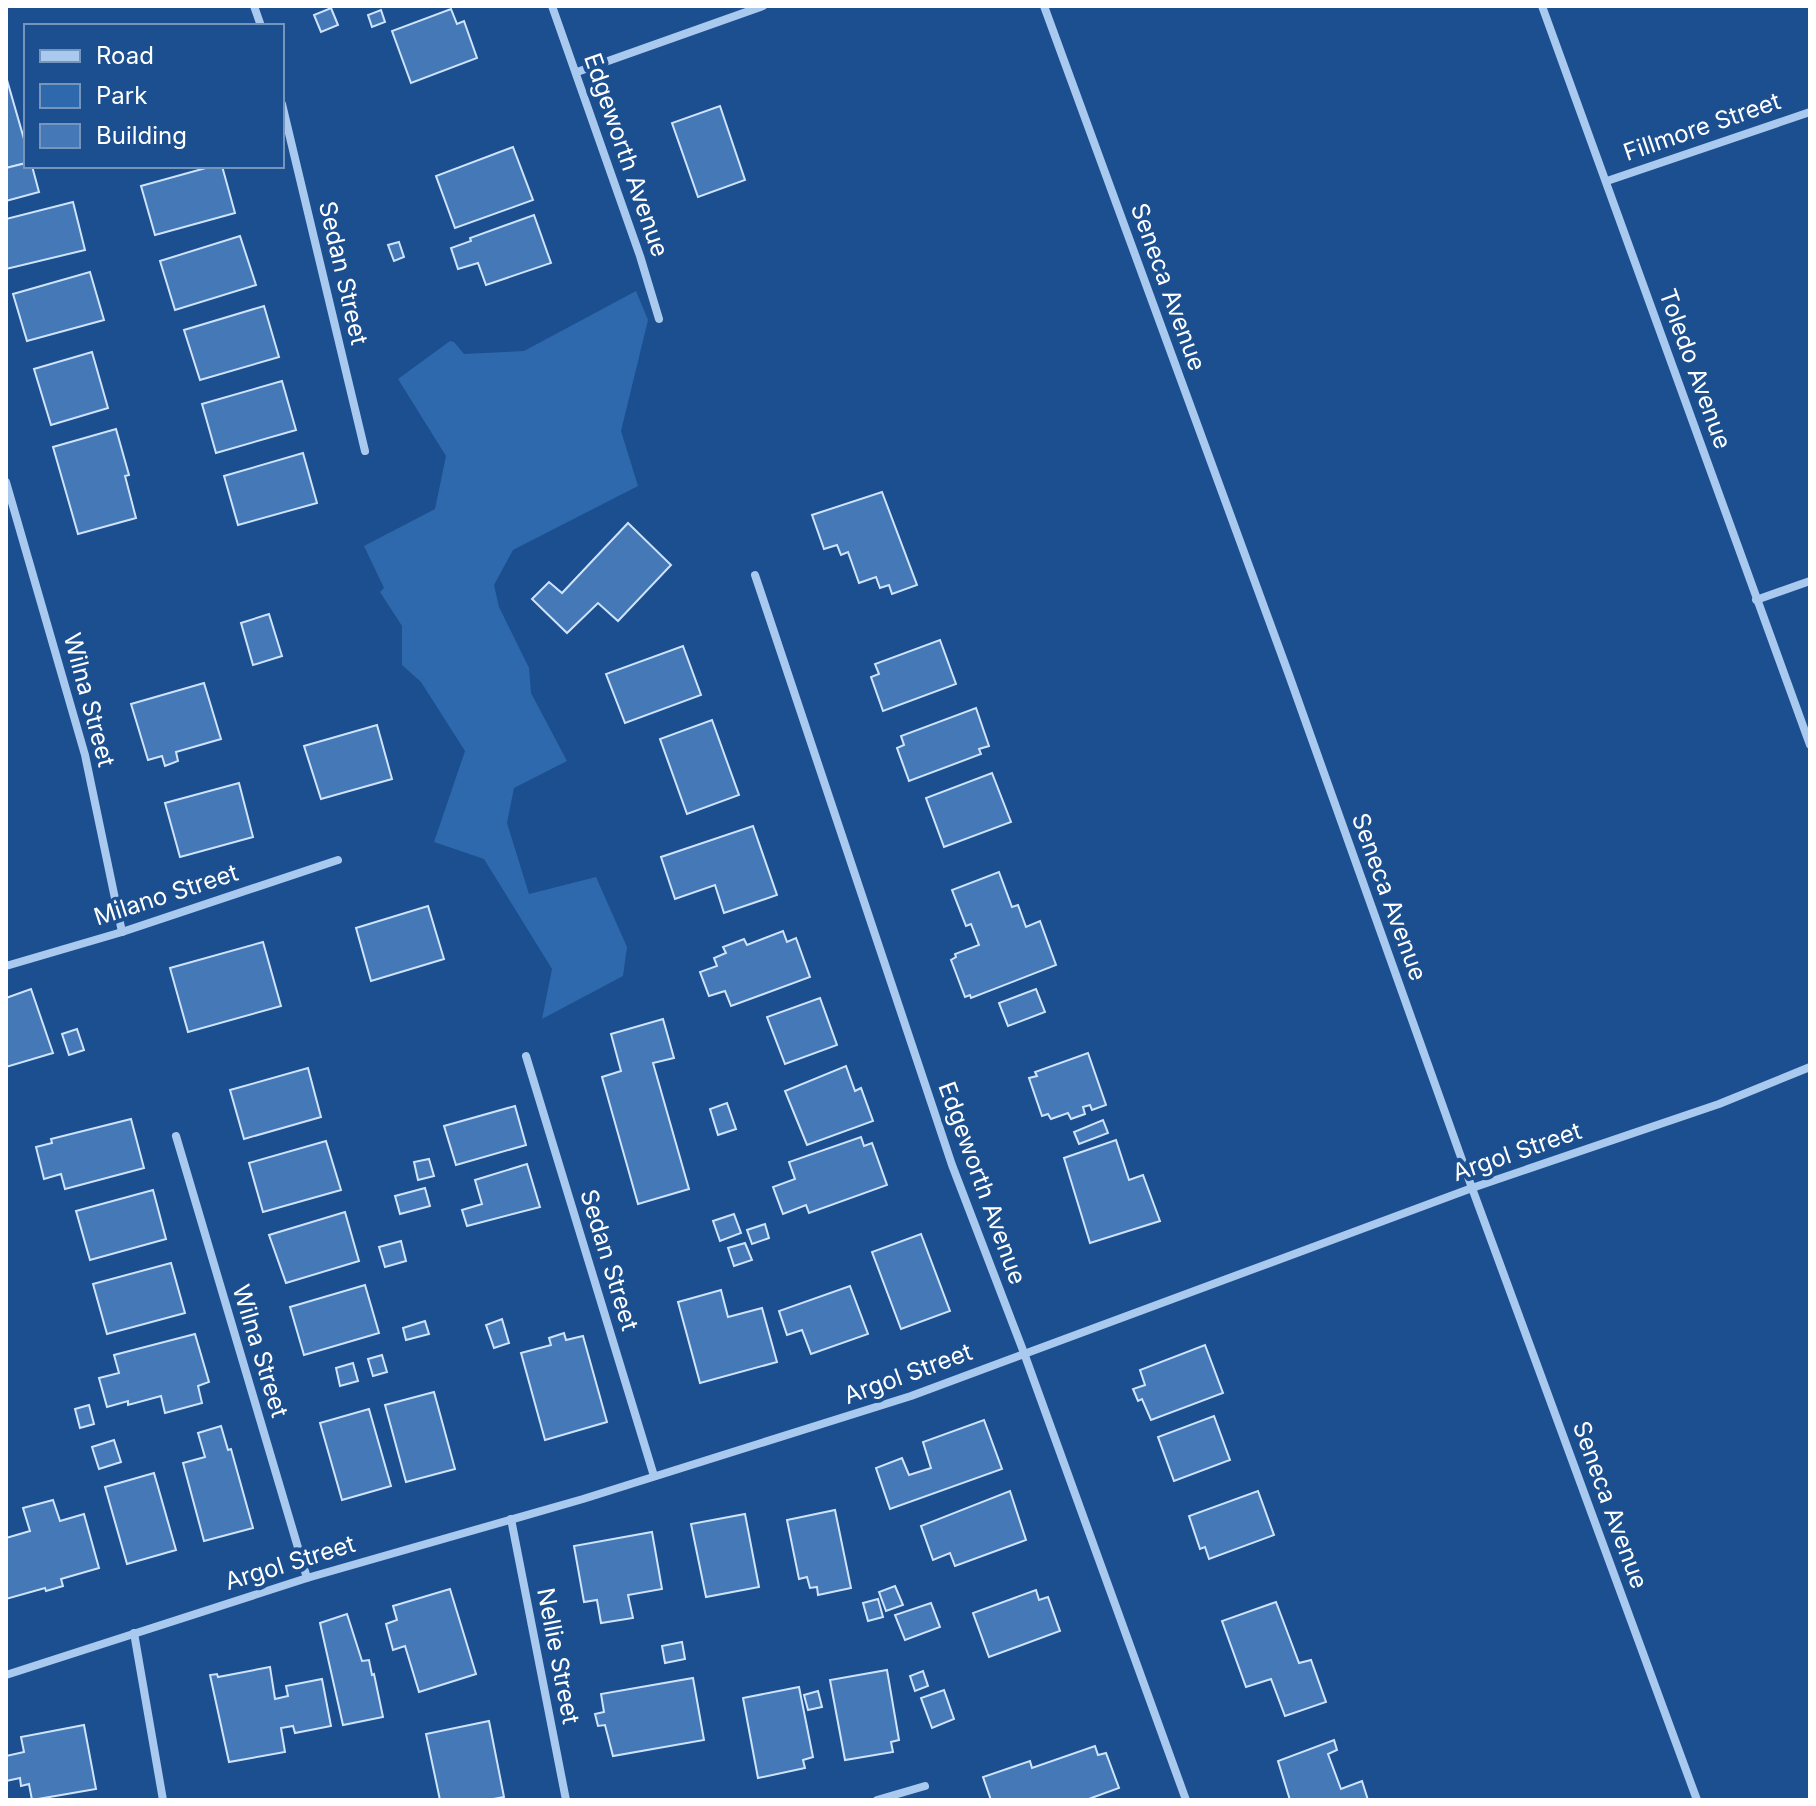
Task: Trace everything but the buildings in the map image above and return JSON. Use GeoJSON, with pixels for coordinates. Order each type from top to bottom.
{"type":"FeatureCollection","features":[{"type":"Feature","properties":{"kind":"street","name":"Edgeworth Avenue"},"geometry":{"type":"LineString","coordinates":[[552,6],[659,319]]}},
{"type":"Feature","properties":{"kind":"street"},"geometry":{"type":"LineString","coordinates":[[577,72],[763,6]]}},
{"type":"Feature","properties":{"kind":"street","name":"Seneca Avenue"},"geometry":{"type":"LineString","coordinates":[[1044,6],[1697,1800]]}},
{"type":"Feature","properties":{"kind":"street","name":"Toledo Avenue"},"geometry":{"type":"LineString","coordinates":[[1542,6],[1810,745]]}},
{"type":"Feature","properties":{"kind":"street","name":"Sedan Street"},"geometry":{"type":"LineString","coordinates":[[284,112],[365,451]]}},
{"type":"Feature","properties":{"kind":"street","name":"Fillmore Street"},"geometry":{"type":"LineString","coordinates":[[1607,181],[1810,112]]}},
{"type":"Feature","properties":{"kind":"street","name":"Wilna Street"},"geometry":{"type":"LineString","coordinates":[[6,482],[85,755],[122,932]]}},
{"type":"Feature","properties":{"kind":"street","name":"Edgeworth Avenue"},"geometry":{"type":"LineString","coordinates":[[755,575],[952,1165],[1024,1353],[1186,1800]]}},
{"type":"Feature","properties":{"kind":"street"},"geometry":{"type":"LineString","coordinates":[[1756,600],[1810,581]]}},
{"type":"Feature","properties":{"kind":"street","name":"Milano Street"},"geometry":{"type":"LineString","coordinates":[[6,966],[122,932],[338,860]]}},
{"type":"Feature","properties":{"kind":"street","name":"Sedan Street"},"geometry":{"type":"LineString","coordinates":[[526,1056],[654,1476]]}},
{"type":"Feature","properties":{"kind":"street","name":"Argol Street"},"geometry":{"type":"LineString","coordinates":[[6,1675],[307,1578],[855,1414],[1182,1297],[1472,1188],[1719,1104],[1810,1067]]}},
{"type":"Feature","properties":{"kind":"street","name":"Wilna Street"},"geometry":{"type":"LineString","coordinates":[[176,1136],[307,1578]]}},
{"type":"Feature","properties":{"kind":"street","name":"Nellie Street"},"geometry":{"type":"LineString","coordinates":[[511,1519],[566,1800]]}},
{"type":"Feature","properties":{"kind":"street"},"geometry":{"type":"LineString","coordinates":[[134,1633],[163,1800]]}},
{"type":"Feature","properties":{"kind":"street"},"geometry":{"type":"LineString","coordinates":[[877,1800],[925,1786]]}},
{"type":"Feature","properties":{"kind":"green space"},"geometry":{"type":"Polygon","coordinates":[[[636,291],[648,320],[621,431],[638,486],[513,550],[494,585],[499,607],[529,668],[531,693],[567,761],[514,788],[507,823],[529,894],[596,877],[627,947],[623,976],[542,1019],[552,969],[484,859],[434,842],[465,751],[421,682],[402,665],[402,626],[380,592],[384,588],[364,546],[435,509],[446,456],[398,379],[450,341],[464,354],[524,351],[636,291]]]}}]}
